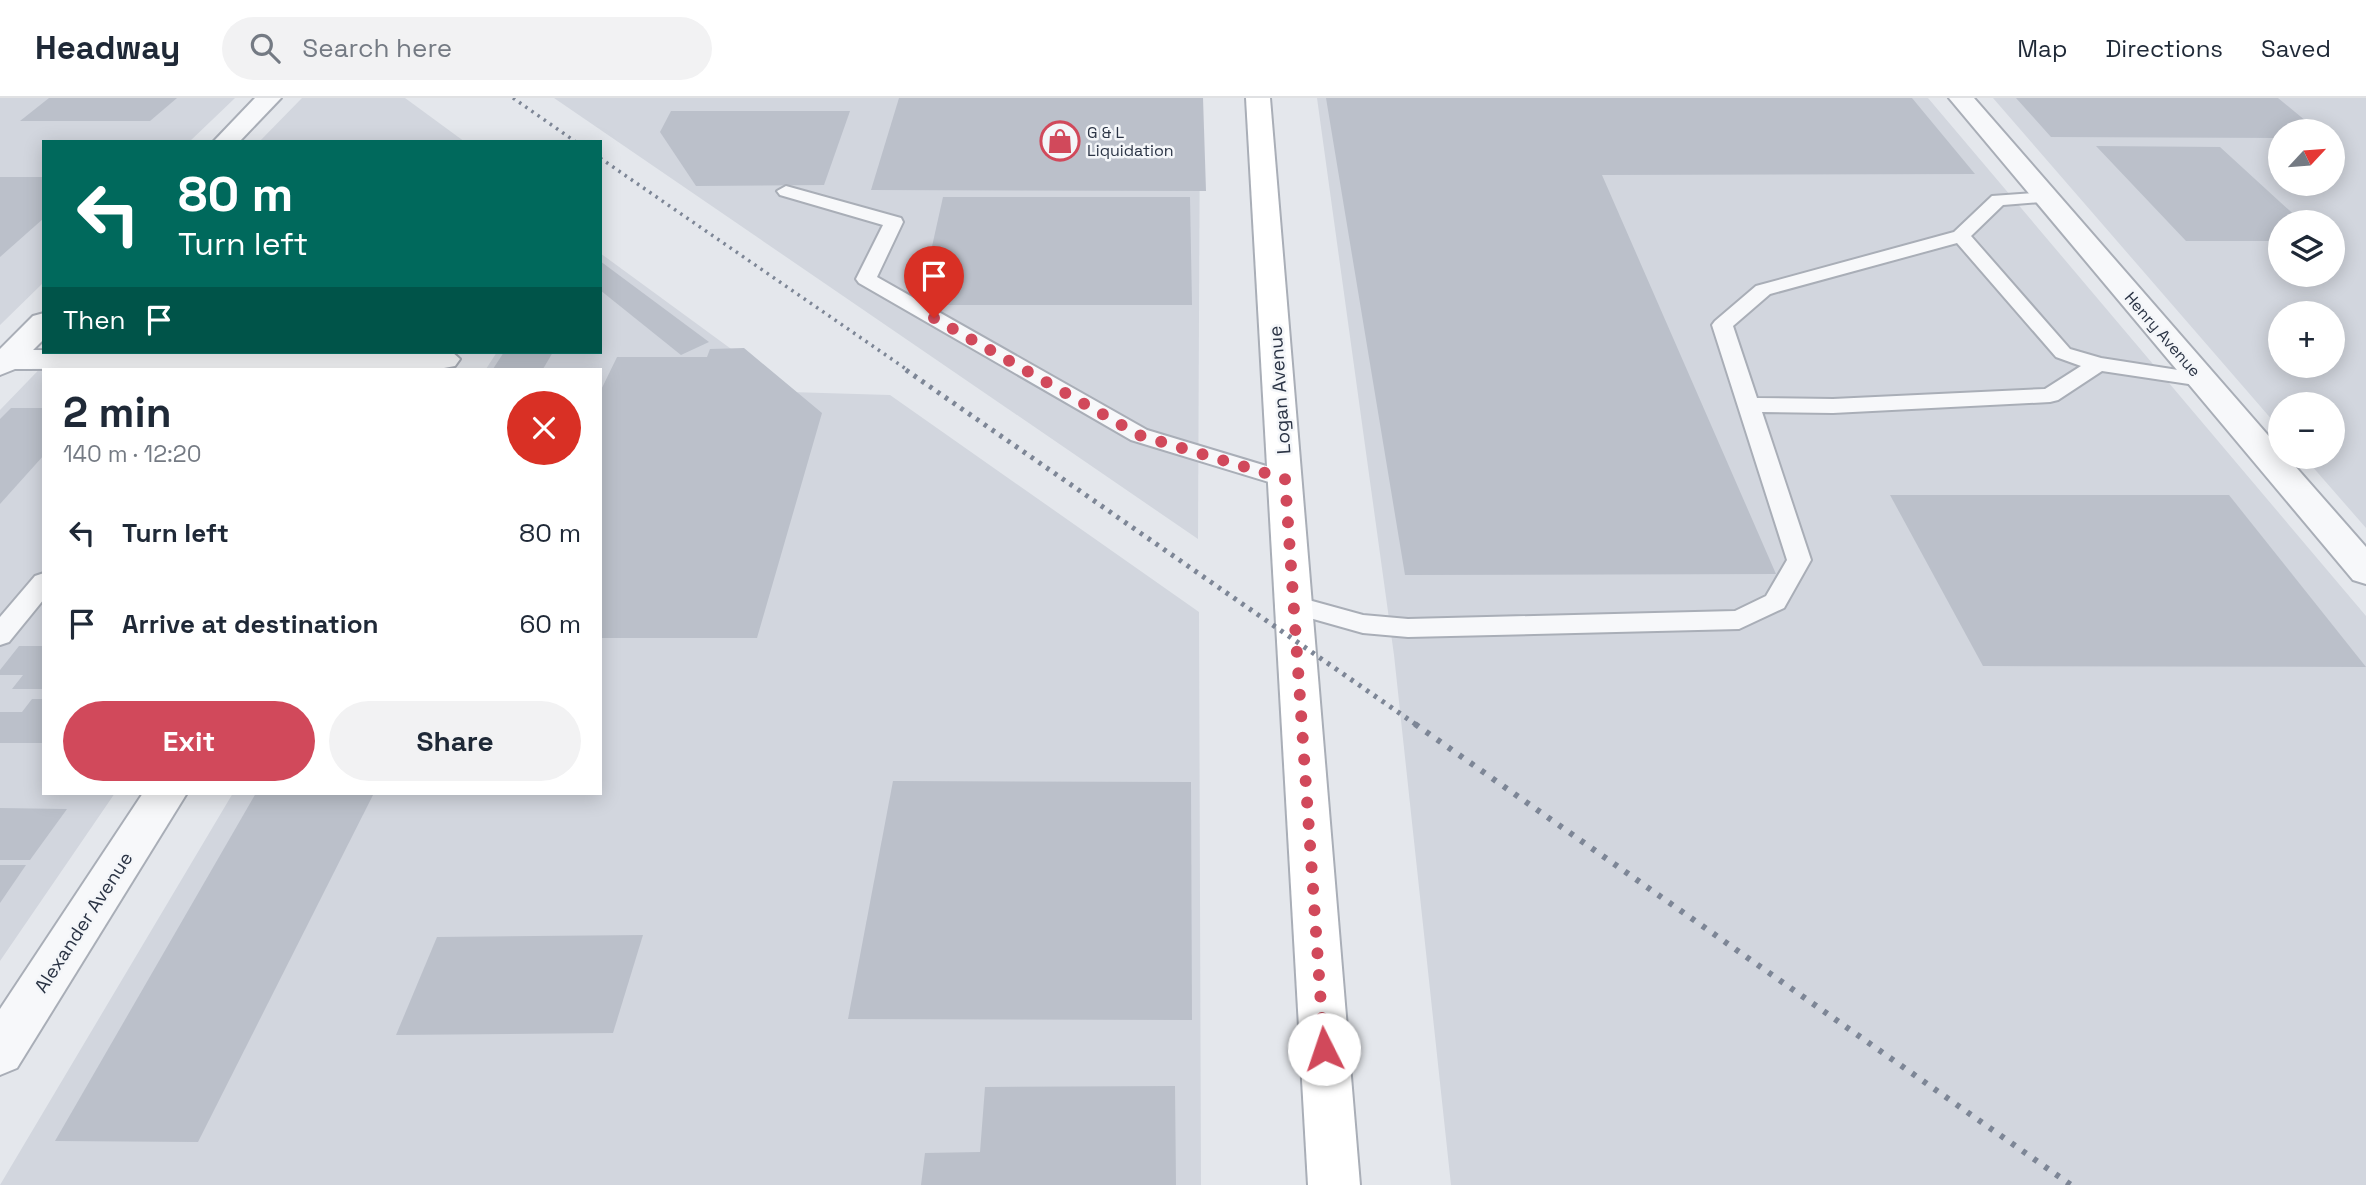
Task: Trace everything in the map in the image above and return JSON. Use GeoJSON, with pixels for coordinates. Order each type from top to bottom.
{"type":"FeatureCollection","features":[{"type":"Feature","properties":{"kind":"main road","name":"Logan Avenue"},"geometry":{"type":"LineString","coordinates":[[1258,98],[1334,1185]]}},
{"type":"Feature","properties":{"kind":"street"},"geometry":{"type":"LineString","coordinates":[[227,140],[269,98]]}},
{"type":"Feature","properties":{"kind":"street","name":"Henry Avenue"},"geometry":{"type":"LineString","coordinates":[[1961,98],[2366,570]]}},
{"type":"Feature","properties":{"kind":"street"},"geometry":{"type":"LineString","coordinates":[[2,361],[42,324]]}},
{"type":"Feature","properties":{"kind":"street"},"geometry":{"type":"LineString","coordinates":[[2,361],[223,365],[441,364]]}},
{"type":"Feature","properties":{"kind":"street","name":"Alexander Avenue"},"geometry":{"type":"LineString","coordinates":[[0,1052],[165,795]]}},
{"type":"Feature","properties":{"kind":"lane"},"geometry":{"type":"LineString","coordinates":[[786,191],[894,222],[866,279],[1139,435],[1285,479]]}},
{"type":"Feature","properties":{"kind":"lane"},"geometry":{"type":"LineString","coordinates":[[1294,605],[1363,624],[1408,628],[1739,620],[1775,602],[1799,560],[1722,325],[1763,290],[1961,236],[1998,200],[2046,197]]}},
{"type":"Feature","properties":{"kind":"lane"},"geometry":{"type":"LineString","coordinates":[[1961,236],[2063,353],[2098,364],[2202,380]]}},
{"type":"Feature","properties":{"kind":"lane"},"geometry":{"type":"LineString","coordinates":[[1748,405],[1900,404],[2050,395],[2098,364]]}},
{"type":"Feature","properties":{"kind":"lane"},"geometry":{"type":"LineString","coordinates":[[0,635],[42,584]]}},
{"type":"Feature","properties":{"kind":"shaded area"},"geometry":{"type":"Polygon","coordinates":[[[0,98],[235,98],[191,140],[42,140],[42,284],[0,325],[0,98]]]}},
{"type":"Feature","properties":{"kind":"shaded area"},"geometry":{"type":"Polygon","coordinates":[[[302,98],[405,98],[462,140],[261,140],[302,98]]]}},
{"type":"Feature","properties":{"kind":"shaded area"},"geometry":{"type":"Polygon","coordinates":[[[554,98],[1200,98],[1198,539],[554,98]]]}},
{"type":"Feature","properties":{"kind":"shaded area"},"geometry":{"type":"Polygon","coordinates":[[[1317,98],[1928,98],[2366,616],[2366,1185],[1451,1185],[1394,655],[1317,98]]]}},
{"type":"Feature","properties":{"kind":"shaded area"},"geometry":{"type":"Polygon","coordinates":[[[1993,98],[2366,98],[2366,528],[2314,469],[2345,469],[2345,392],[2268,392],[2268,415],[1993,98]]]}},
{"type":"Feature","properties":{"kind":"shaded area"},"geometry":{"type":"Polygon","coordinates":[[[602,254],[790,392],[890,395],[1199,612],[1201,1185],[0,1185],[232,795],[602,795],[602,368],[487,368],[496,354],[602,354],[602,254]]]}},
{"type":"Feature","properties":{"kind":"shaded area"},"geometry":{"type":"Polygon","coordinates":[[[54,354],[415,354],[405,368],[42,368],[42,795],[114,795],[0,961],[0,410],[54,354]]]}},
{"type":"Feature","properties":{"kind":"building"},"geometry":{"type":"Polygon","coordinates":[[[49,98],[177,98],[150,121],[20,121],[49,98]]]}},
{"type":"Feature","properties":{"kind":"building"},"geometry":{"type":"Polygon","coordinates":[[[899,98],[1203,98],[1206,191],[871,190],[899,98]]]}},
{"type":"Feature","properties":{"kind":"building"},"geometry":{"type":"Polygon","coordinates":[[[1326,98],[1912,98],[1975,174],[1602,175],[1776,574],[1405,575],[1326,98]]]}},
{"type":"Feature","properties":{"kind":"building"},"geometry":{"type":"Polygon","coordinates":[[[2016,98],[2278,98],[2303,119],[2268,119],[2268,138],[2051,137],[2016,98]]]}},
{"type":"Feature","properties":{"kind":"building"},"geometry":{"type":"Polygon","coordinates":[[[671,111],[850,111],[824,185],[696,186],[660,132],[671,111]]]}},
{"type":"Feature","properties":{"kind":"building"},"geometry":{"type":"Polygon","coordinates":[[[2096,146],[2220,147],[2268,191],[2268,196],[2274,196],[2289,210],[2268,210],[2268,241],[2186,241],[2096,146]]]}},
{"type":"Feature","properties":{"kind":"building"},"geometry":{"type":"Polygon","coordinates":[[[0,177],[42,177],[42,220],[0,257],[0,177]]]}},
{"type":"Feature","properties":{"kind":"building"},"geometry":{"type":"Polygon","coordinates":[[[943,197],[1190,197],[1192,305],[919,305],[943,197]]]}},
{"type":"Feature","properties":{"kind":"building"},"geometry":{"type":"Polygon","coordinates":[[[602,262],[709,342],[681,355],[602,292],[602,262]]]}},
{"type":"Feature","properties":{"kind":"building"},"geometry":{"type":"Polygon","coordinates":[[[744,348],[822,413],[757,638],[602,638],[602,388],[617,357],[707,357],[710,349],[744,348]]]}},
{"type":"Feature","properties":{"kind":"building"},"geometry":{"type":"Polygon","coordinates":[[[503,354],[552,354],[544,368],[494,368],[503,354]]]}},
{"type":"Feature","properties":{"kind":"building"},"geometry":{"type":"Polygon","coordinates":[[[11,408],[42,408],[42,457],[0,504],[0,419],[11,408]]]}},
{"type":"Feature","properties":{"kind":"building"},"geometry":{"type":"Polygon","coordinates":[[[1890,495],[2229,495],[2366,667],[1983,666],[1890,495]]]}},
{"type":"Feature","properties":{"kind":"building"},"geometry":{"type":"Polygon","coordinates":[[[19,646],[42,646],[42,689],[12,689],[23,675],[0,675],[0,670],[19,646]]]}},
{"type":"Feature","properties":{"kind":"building"},"geometry":{"type":"Polygon","coordinates":[[[32,699],[42,699],[42,743],[0,743],[0,712],[22,712],[32,699]]]}},
{"type":"Feature","properties":{"kind":"building"},"geometry":{"type":"Polygon","coordinates":[[[893,781],[1191,782],[1192,1020],[848,1019],[893,781]]]}},
{"type":"Feature","properties":{"kind":"building"},"geometry":{"type":"Polygon","coordinates":[[[255,795],[373,795],[198,1142],[55,1141],[255,795]]]}},
{"type":"Feature","properties":{"kind":"building"},"geometry":{"type":"Polygon","coordinates":[[[0,808],[67,809],[30,860],[0,860],[0,808]]]}},
{"type":"Feature","properties":{"kind":"building"},"geometry":{"type":"Polygon","coordinates":[[[0,865],[26,865],[0,903],[0,865]]]}},
{"type":"Feature","properties":{"kind":"building"},"geometry":{"type":"Polygon","coordinates":[[[643,935],[613,1033],[396,1035],[437,937],[643,935]]]}},
{"type":"Feature","properties":{"kind":"building"},"geometry":{"type":"Polygon","coordinates":[[[1175,1086],[1176,1185],[921,1185],[925,1153],[980,1152],[985,1087],[1175,1086]]]}},
{"type":"Feature","properties":{"kind":"railway"},"geometry":{"type":"LineString","coordinates":[[513,98],[573,140]]}},
{"type":"Feature","properties":{"kind":"railway"},"geometry":{"type":"LineString","coordinates":[[602,159],[909,371]]}},
{"type":"Feature","properties":{"kind":"railway"},"geometry":{"type":"LineString","coordinates":[[906,370],[1418,726]]}},
{"type":"Feature","properties":{"kind":"railway"},"geometry":{"type":"LineString","coordinates":[[1415,724],[2071,1185]]}},
{"type":"Feature","properties":{"kind":"place","name":"G & L Liquidation"},"geometry":{"type":"Point","coordinates":[1060,141]}},
{"type":"Feature","properties":{"kind":"route"},"geometry":{"type":"LineString","coordinates":[[934,318],[1139,435],[1285,479],[1324,1049]]}}]}
